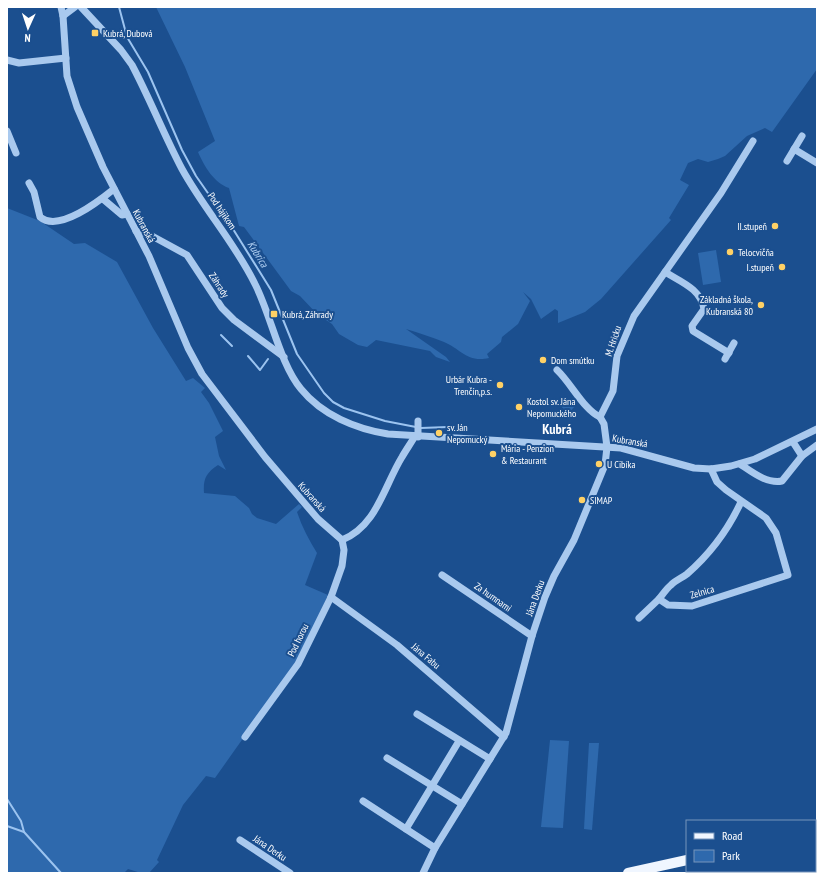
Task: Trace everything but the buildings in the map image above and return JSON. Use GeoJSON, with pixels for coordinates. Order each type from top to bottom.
{"type":"FeatureCollection","features":[{"type":"Feature","properties":{"kind":"main road"},"geometry":{"type":"LineString","coordinates":[[628,873],[686,860]]}},
{"type":"Feature","properties":{"kind":"street","name":"Kubranská"},"geometry":{"type":"LineString","coordinates":[[61,7],[63,16],[67,76],[77,108],[114,189],[149,256],[188,348],[202,374],[292,490],[318,519],[342,540]]}},
{"type":"Feature","properties":{"kind":"street"},"geometry":{"type":"LineString","coordinates":[[63,16],[75,7]]}},
{"type":"Feature","properties":{"kind":"street","name":"Pod hájikom"},"geometry":{"type":"LineString","coordinates":[[81,7],[121,50],[132,65],[183,170],[229,240],[256,286],[284,357],[295,381],[302,390],[324,410],[365,430],[418,430]]}},
{"type":"Feature","properties":{"kind":"street"},"geometry":{"type":"LineString","coordinates":[[7,60],[19,63],[66,58]]}},
{"type":"Feature","properties":{"kind":"street"},"geometry":{"type":"LineString","coordinates":[[7,131],[16,153]]}},
{"type":"Feature","properties":{"kind":"street"},"geometry":{"type":"LineString","coordinates":[[787,161],[802,136]]}},
{"type":"Feature","properties":{"kind":"street","name":"M. Hricku"},"geometry":{"type":"LineString","coordinates":[[600,417],[613,391],[617,356],[626,331],[641,304],[721,193],[753,141]]}},
{"type":"Feature","properties":{"kind":"street"},"geometry":{"type":"LineString","coordinates":[[794,149],[817,163]]}},
{"type":"Feature","properties":{"kind":"street"},"geometry":{"type":"LineString","coordinates":[[29,183],[34,192],[40,217],[47,221],[61,221],[103,199],[114,189]]}},
{"type":"Feature","properties":{"kind":"street"},"geometry":{"type":"LineString","coordinates":[[103,199],[122,215],[127,214]]}},
{"type":"Feature","properties":{"kind":"street","name":"Záhrady"},"geometry":{"type":"LineString","coordinates":[[136,231],[152,236],[187,255],[222,308],[234,320],[284,357]]}},
{"type":"Feature","properties":{"kind":"street"},"geometry":{"type":"LineString","coordinates":[[665,272],[698,293],[704,303],[704,309],[692,326],[693,331],[727,356],[734,343]]}},
{"type":"Feature","properties":{"kind":"street"},"geometry":{"type":"LineString","coordinates":[[557,370],[572,385],[584,403],[595,415],[600,417],[604,424],[607,447]]}},
{"type":"Feature","properties":{"kind":"street","name":"Kubranská"},"geometry":{"type":"LineString","coordinates":[[418,430],[631,450],[694,468],[711,469],[740,464],[755,459],[793,442],[817,429]]}},
{"type":"Feature","properties":{"kind":"street"},"geometry":{"type":"LineString","coordinates":[[342,540],[353,535],[366,523],[375,510],[402,457],[418,430]]}},
{"type":"Feature","properties":{"kind":"street"},"geometry":{"type":"LineString","coordinates":[[793,442],[802,456]]}},
{"type":"Feature","properties":{"kind":"street"},"geometry":{"type":"LineString","coordinates":[[740,464],[761,478],[778,482],[786,479],[802,456],[817,445]]}},
{"type":"Feature","properties":{"kind":"street","name":"Jána Derku"},"geometry":{"type":"LineString","coordinates":[[423,873],[435,848],[504,737],[514,708],[532,636],[554,576],[574,540],[605,465],[607,447]]}},
{"type":"Feature","properties":{"kind":"street","name":"Zelnica"},"geometry":{"type":"LineString","coordinates":[[711,469],[717,482],[741,502],[766,518],[776,534],[788,575],[692,606],[668,605],[659,599],[671,585],[686,575],[720,539],[732,523],[741,502]]}},
{"type":"Feature","properties":{"kind":"street","name":"Pod horou"},"geometry":{"type":"LineString","coordinates":[[245,737],[298,664],[330,597],[342,566],[344,550],[342,540]]}},
{"type":"Feature","properties":{"kind":"street","name":"Za humnami"},"geometry":{"type":"LineString","coordinates":[[442,576],[532,636]]}},
{"type":"Feature","properties":{"kind":"street","name":"Jána Fabu"},"geometry":{"type":"LineString","coordinates":[[330,597],[397,645],[504,737]]}},
{"type":"Feature","properties":{"kind":"street"},"geometry":{"type":"LineString","coordinates":[[639,618],[659,599]]}},
{"type":"Feature","properties":{"kind":"street"},"geometry":{"type":"LineString","coordinates":[[417,714],[490,760]]}},
{"type":"Feature","properties":{"kind":"street"},"geometry":{"type":"LineString","coordinates":[[406,829],[459,740]]}},
{"type":"Feature","properties":{"kind":"street"},"geometry":{"type":"LineString","coordinates":[[387,758],[462,804]]}},
{"type":"Feature","properties":{"kind":"street"},"geometry":{"type":"LineString","coordinates":[[363,801],[435,848]]}},
{"type":"Feature","properties":{"kind":"street","name":"Jána Derku"},"geometry":{"type":"LineString","coordinates":[[240,840],[290,873]]}},
{"type":"Feature","properties":{"kind":"green space"},"geometry":{"type":"Polygon","coordinates":[[[156,7],[817,7],[817,69],[772,132],[765,128],[747,136],[725,156],[718,159],[708,162],[698,159],[688,163],[680,180],[689,185],[669,218],[671,220],[601,299],[585,312],[558,323],[558,311],[555,309],[541,319],[531,299],[523,292],[530,301],[518,324],[502,337],[501,342],[487,354],[489,358],[481,359],[470,357],[444,342],[406,329],[446,357],[450,362],[436,357],[430,351],[376,340],[367,347],[358,345],[339,334],[332,324],[317,314],[300,296],[291,291],[244,227],[239,226],[229,188],[214,178],[200,157],[198,152],[215,141],[185,67],[156,7]]]}},
{"type":"Feature","properties":{"kind":"green space"},"geometry":{"type":"Polygon","coordinates":[[[7,208],[40,221],[74,244],[85,243],[117,262],[153,328],[186,381],[193,378],[205,388],[201,392],[209,403],[223,431],[215,437],[219,456],[226,470],[218,465],[208,474],[204,484],[204,493],[235,496],[249,508],[252,514],[257,518],[276,524],[299,504],[302,507],[297,512],[299,518],[317,553],[305,585],[328,595],[300,657],[215,778],[206,776],[183,805],[157,860],[159,862],[149,873],[141,873],[128,869],[124,873],[7,873],[7,208]]]}},
{"type":"Feature","properties":{"kind":"green space"},"geometry":{"type":"Polygon","coordinates":[[[716,250],[721,282],[703,285],[698,253],[716,250]]]}},
{"type":"Feature","properties":{"kind":"green space"},"geometry":{"type":"Polygon","coordinates":[[[563,399],[574,407],[569,413],[558,404],[563,399]]]}},
{"type":"Feature","properties":{"kind":"green space"},"geometry":{"type":"Polygon","coordinates":[[[550,740],[569,741],[563,828],[541,827],[550,740]]]}},
{"type":"Feature","properties":{"kind":"green space"},"geometry":{"type":"Polygon","coordinates":[[[589,743],[599,743],[592,830],[584,829],[589,743]]]}},
{"type":"Feature","properties":{"kind":"waterway","name":"Kubrica"},"geometry":{"type":"LineString","coordinates":[[119,7],[127,37],[148,72],[182,150],[196,176],[233,229],[271,290],[297,354],[324,393],[333,402],[344,408],[385,421],[421,428],[448,427]]}},
{"type":"Feature","properties":{"kind":"waterway"},"geometry":{"type":"LineString","coordinates":[[221,335],[232,346]]}},
{"type":"Feature","properties":{"kind":"waterway"},"geometry":{"type":"LineString","coordinates":[[248,356],[260,370],[268,359]]}},
{"type":"Feature","properties":{"kind":"waterway"},"geometry":{"type":"LineString","coordinates":[[7,799],[21,821],[24,832]]}},
{"type":"Feature","properties":{"kind":"waterway"},"geometry":{"type":"LineString","coordinates":[[7,826],[24,832],[61,873]]}},
{"type":"Feature","properties":{"kind":"place","name":"Kubrá, Dubová"},"geometry":{"type":"Point","coordinates":[95,33]}},
{"type":"Feature","properties":{"kind":"place","name":"II.stupeň"},"geometry":{"type":"Point","coordinates":[775,226]}},
{"type":"Feature","properties":{"kind":"place","name":"Telocvičňa"},"geometry":{"type":"Point","coordinates":[730,252]}},
{"type":"Feature","properties":{"kind":"place","name":"I.stupeň"},"geometry":{"type":"Point","coordinates":[782,267]}},
{"type":"Feature","properties":{"kind":"place","name":"Základná škola, Kubranská 80"},"geometry":{"type":"Point","coordinates":[761,305]}},
{"type":"Feature","properties":{"kind":"place","name":"Kubrá, Záhrady"},"geometry":{"type":"Point","coordinates":[274,314]}},
{"type":"Feature","properties":{"kind":"place","name":"Dom smútku"},"geometry":{"type":"Point","coordinates":[543,360]}},
{"type":"Feature","properties":{"kind":"place","name":"Urbár Kubra - Trenčín,p.s."},"geometry":{"type":"Point","coordinates":[500,385]}},
{"type":"Feature","properties":{"kind":"place","name":"Kostol sv. Jána Nepomuckého"},"geometry":{"type":"Point","coordinates":[519,407]}},
{"type":"Feature","properties":{"kind":"place","name":"sv. Ján Nepomucký"},"geometry":{"type":"Point","coordinates":[439,433]}},
{"type":"Feature","properties":{"kind":"place","name":"Mária - Penzion & Restaurant"},"geometry":{"type":"Point","coordinates":[493,454]}},
{"type":"Feature","properties":{"kind":"place","name":"U Cibíka"},"geometry":{"type":"Point","coordinates":[599,464]}},
{"type":"Feature","properties":{"kind":"place","name":"SIMAP"},"geometry":{"type":"Point","coordinates":[582,500]}},
{"type":"Feature","properties":{"kind":"district","name":"Kubrá"},"geometry":{"type":"Point","coordinates":[557,429]}}]}
